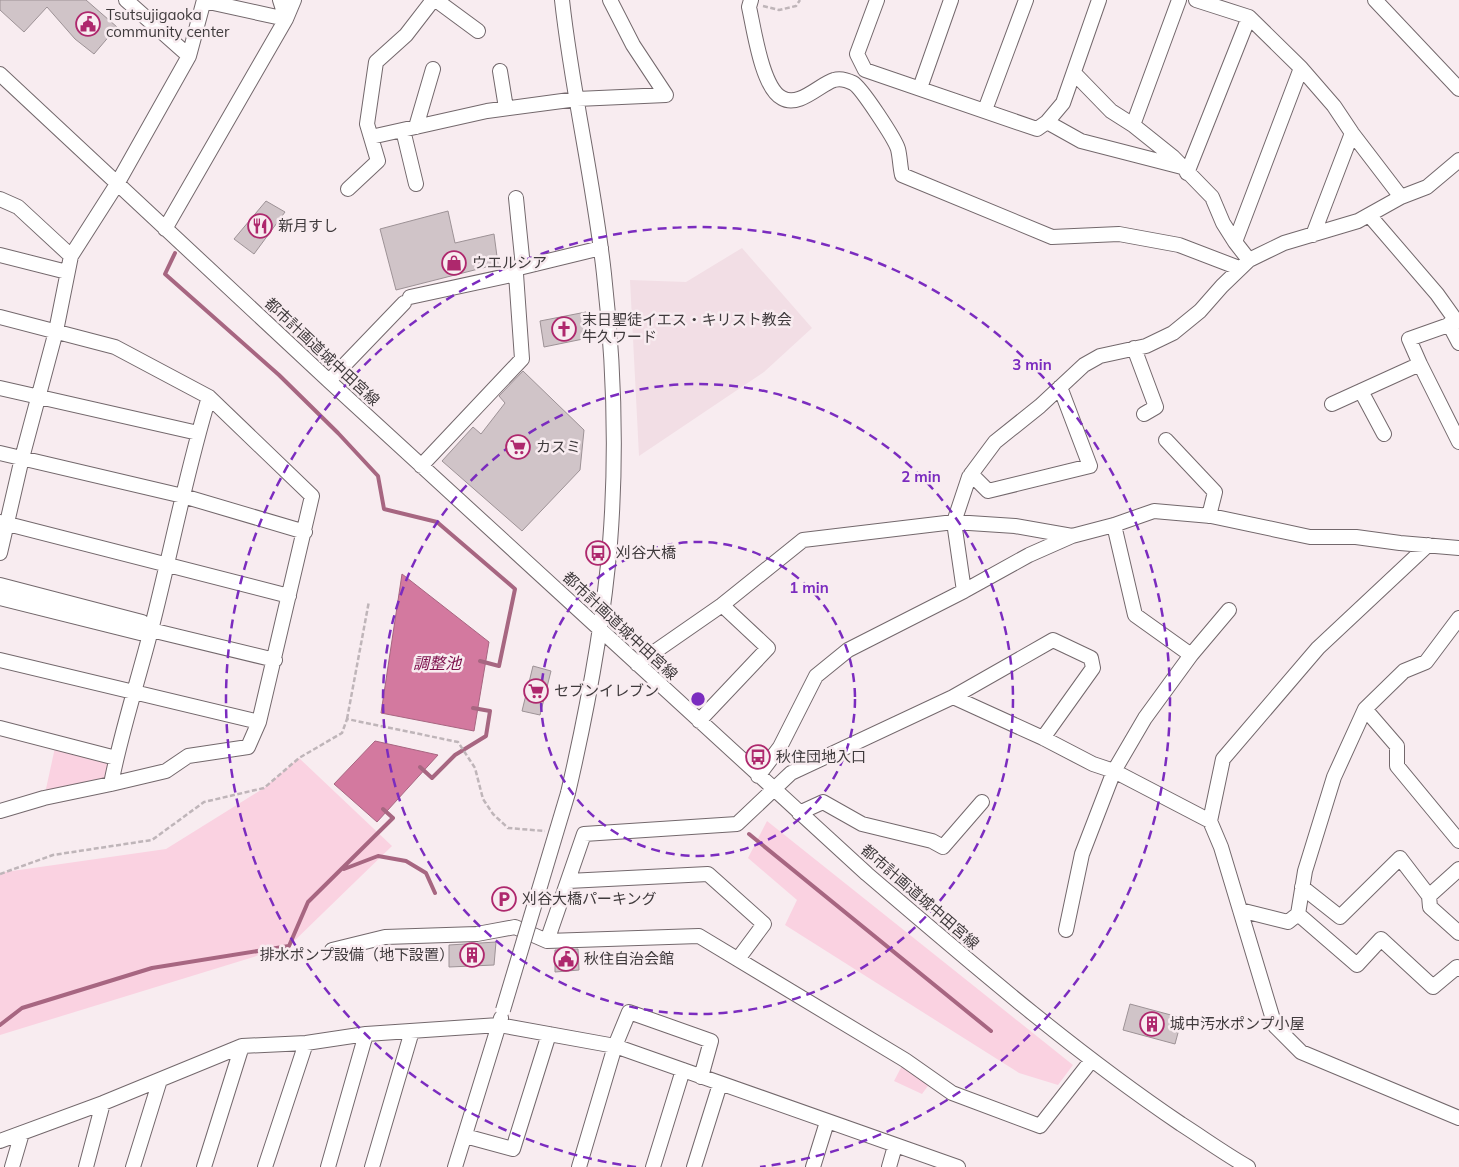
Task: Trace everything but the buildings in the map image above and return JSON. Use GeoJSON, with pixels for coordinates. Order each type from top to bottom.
{"type":"FeatureCollection","features":[{"type":"Feature","properties":{"kind":"street"},"geometry":{"type":"LineString","coordinates":[[126,0],[189,56]]}},
{"type":"Feature","properties":{"kind":"street"},"geometry":{"type":"LineString","coordinates":[[0,553],[4,522],[56,331],[70,256],[117,184],[189,56],[204,0],[286,19]]}},
{"type":"Feature","properties":{"kind":"street"},"geometry":{"type":"LineString","coordinates":[[280,0],[286,19]]}},
{"type":"Feature","properties":{"kind":"street"},"geometry":{"type":"LineString","coordinates":[[165,229],[286,19],[294,0]]}},
{"type":"Feature","properties":{"kind":"street"},"geometry":{"type":"LineString","coordinates":[[348,189],[378,161],[367,124],[376,62],[406,35],[434,0],[478,31]]}},
{"type":"Feature","properties":{"kind":"street"},"geometry":{"type":"LineString","coordinates":[[455,1167],[568,793],[591,683],[600,629],[610,543],[614,434],[609,329],[601,248],[562,0]]}},
{"type":"Feature","properties":{"kind":"street"},"geometry":{"type":"LineString","coordinates":[[371,137],[486,110],[577,99],[666,95],[633,44],[610,0]]}},
{"type":"Feature","properties":{"kind":"street"},"geometry":{"type":"LineString","coordinates":[[877,0],[856,54],[865,70],[1037,129],[1047,122],[1062,103],[1099,0]]}},
{"type":"Feature","properties":{"kind":"street"},"geometry":{"type":"LineString","coordinates":[[920,88],[951,0]]}},
{"type":"Feature","properties":{"kind":"street"},"geometry":{"type":"LineString","coordinates":[[985,110],[1026,0]]}},
{"type":"Feature","properties":{"kind":"street"},"geometry":{"type":"LineString","coordinates":[[1133,125],[1179,0]]}},
{"type":"Feature","properties":{"kind":"street"},"geometry":{"type":"LineString","coordinates":[[1196,0],[1248,17],[1301,68],[1334,106],[1352,133],[1401,197]]}},
{"type":"Feature","properties":{"kind":"street"},"geometry":{"type":"LineString","coordinates":[[1375,0],[1459,89]]}},
{"type":"Feature","properties":{"kind":"street"},"geometry":{"type":"LineString","coordinates":[[750,2],[762,67],[772,89],[781,98],[790,101],[813,93],[834,80],[846,80],[854,83],[865,96],[897,147],[902,175],[1052,237],[1119,234],[1179,245],[1244,264]]}},
{"type":"Feature","properties":{"kind":"street"},"geometry":{"type":"LineString","coordinates":[[1185,170],[1248,17]]}},
{"type":"Feature","properties":{"kind":"street"},"geometry":{"type":"LineString","coordinates":[[1234,242],[1301,68]]}},
{"type":"Feature","properties":{"kind":"street"},"geometry":{"type":"LineString","coordinates":[[416,184],[410,128],[432,69]]}},
{"type":"Feature","properties":{"kind":"street"},"geometry":{"type":"LineString","coordinates":[[500,71],[506,108]]}},
{"type":"Feature","properties":{"kind":"street"},"geometry":{"type":"LineString","coordinates":[[1074,73],[1111,111],[1133,125],[1173,157],[1212,197],[1244,264]]}},
{"type":"Feature","properties":{"kind":"street","name":"都市計画道城中田宮線"},"geometry":{"type":"LineString","coordinates":[[0,74],[421,466],[867,874],[946,942],[1092,1061],[1156,1107],[1248,1167]]}},
{"type":"Feature","properties":{"kind":"street"},"geometry":{"type":"LineString","coordinates":[[1047,122],[1081,141],[1185,170]]}},
{"type":"Feature","properties":{"kind":"street"},"geometry":{"type":"LineString","coordinates":[[1313,235],[1352,133]]}},
{"type":"Feature","properties":{"kind":"street"},"geometry":{"type":"LineString","coordinates":[[964,591],[954,522],[971,474],[995,442],[1040,406],[1084,365],[1100,356],[1146,346],[1173,333],[1200,311],[1244,264],[1284,244],[1358,221],[1401,197],[1427,187],[1459,160]]}},
{"type":"Feature","properties":{"kind":"street"},"geometry":{"type":"LineString","coordinates":[[516,198],[523,267],[601,248]]}},
{"type":"Feature","properties":{"kind":"street"},"geometry":{"type":"LineString","coordinates":[[0,199],[18,207],[70,256]]}},
{"type":"Feature","properties":{"kind":"street"},"geometry":{"type":"LineString","coordinates":[[1369,215],[1437,294],[1457,322],[1410,339],[1420,364],[1459,442]]}},
{"type":"Feature","properties":{"kind":"street"},"geometry":{"type":"LineString","coordinates":[[0,254],[67,272]]}},
{"type":"Feature","properties":{"kind":"street"},"geometry":{"type":"LineString","coordinates":[[329,381],[407,300],[516,274],[522,358],[421,466]]}},
{"type":"Feature","properties":{"kind":"street"},"geometry":{"type":"LineString","coordinates":[[0,318],[116,346],[209,396],[312,496],[259,722],[248,747],[188,756],[166,771],[44,798],[0,811]]}},
{"type":"Feature","properties":{"kind":"street"},"geometry":{"type":"LineString","coordinates":[[1449,324],[1459,343]]}},
{"type":"Feature","properties":{"kind":"street"},"geometry":{"type":"LineString","coordinates":[[1134,348],[1156,408],[1144,414]]}},
{"type":"Feature","properties":{"kind":"street"},"geometry":{"type":"LineString","coordinates":[[1332,404],[1420,364]]}},
{"type":"Feature","properties":{"kind":"street"},"geometry":{"type":"LineString","coordinates":[[971,474],[988,491],[1090,466],[1060,387]]}},
{"type":"Feature","properties":{"kind":"street"},"geometry":{"type":"LineString","coordinates":[[0,388],[198,433]]}},
{"type":"Feature","properties":{"kind":"street"},"geometry":{"type":"LineString","coordinates":[[1361,391],[1384,434]]}},
{"type":"Feature","properties":{"kind":"street"},"geometry":{"type":"LineString","coordinates":[[111,784],[132,693],[151,630],[198,433],[209,396]]}},
{"type":"Feature","properties":{"kind":"street"},"geometry":{"type":"LineString","coordinates":[[1166,440],[1214,492],[1209,516]]}},
{"type":"Feature","properties":{"kind":"street"},"geometry":{"type":"LineString","coordinates":[[0,453],[183,496],[305,532]]}},
{"type":"Feature","properties":{"kind":"street"},"geometry":{"type":"LineString","coordinates":[[758,776],[780,746],[816,676],[848,650],[1029,556],[1072,536],[1114,525],[1154,511],[1209,516],[1310,536],[1356,537],[1459,548]]}},
{"type":"Feature","properties":{"kind":"street"},"geometry":{"type":"LineString","coordinates":[[4,522],[290,596]]}},
{"type":"Feature","properties":{"kind":"street"},"geometry":{"type":"LineString","coordinates":[[637,664],[722,605],[803,540],[954,522],[1015,526],[1072,536]]}},
{"type":"Feature","properties":{"kind":"street"},"geometry":{"type":"LineString","coordinates":[[1114,525],[1135,615],[1191,655]]}},
{"type":"Feature","properties":{"kind":"street"},"geometry":{"type":"LineString","coordinates":[[1428,545],[1318,648],[1223,759],[1210,821],[1221,847],[1275,1026],[1301,1052],[1459,1118]]}},
{"type":"Feature","properties":{"kind":"street"},"geometry":{"type":"LineString","coordinates":[[0,585],[142,622],[151,630],[274,660]]}},
{"type":"Feature","properties":{"kind":"street"},"geometry":{"type":"LineString","coordinates":[[0,598],[140,633],[151,630]]}},
{"type":"Feature","properties":{"kind":"street"},"geometry":{"type":"LineString","coordinates":[[699,721],[768,648],[722,605]]}},
{"type":"Feature","properties":{"kind":"street"},"geometry":{"type":"LineString","coordinates":[[1066,930],[1082,854],[1114,771],[1145,718],[1191,655],[1229,610]]}},
{"type":"Feature","properties":{"kind":"street"},"geometry":{"type":"LineString","coordinates":[[1240,910],[1288,922],[1298,914],[1305,871],[1334,777],[1365,709],[1404,671],[1426,662],[1459,618]]}},
{"type":"Feature","properties":{"kind":"street"},"geometry":{"type":"LineString","coordinates":[[547,941],[584,834],[737,824],[791,773],[953,697],[1053,640],[1091,658],[1094,668],[1044,738]]}},
{"type":"Feature","properties":{"kind":"street"},"geometry":{"type":"LineString","coordinates":[[0,660],[259,722]]}},
{"type":"Feature","properties":{"kind":"street"},"geometry":{"type":"LineString","coordinates":[[953,697],[1044,738],[1093,764],[1114,771],[1210,821]]}},
{"type":"Feature","properties":{"kind":"street"},"geometry":{"type":"LineString","coordinates":[[1365,709],[1396,746],[1397,766],[1459,841]]}},
{"type":"Feature","properties":{"kind":"street"},"geometry":{"type":"LineString","coordinates":[[0,728],[116,758]]}},
{"type":"Feature","properties":{"kind":"street"},"geometry":{"type":"LineString","coordinates":[[799,813],[823,802],[862,824],[932,842],[943,847],[982,802]]}},
{"type":"Feature","properties":{"kind":"street"},"geometry":{"type":"LineString","coordinates":[[1302,887],[1340,917],[1400,858],[1429,896],[1430,907],[1459,933]]}},
{"type":"Feature","properties":{"kind":"street"},"geometry":{"type":"LineString","coordinates":[[1429,896],[1459,869]]}},
{"type":"Feature","properties":{"kind":"street"},"geometry":{"type":"LineString","coordinates":[[568,881],[708,874],[764,924],[738,959]]}},
{"type":"Feature","properties":{"kind":"street"},"geometry":{"type":"LineString","coordinates":[[1298,914],[1357,965],[1381,939],[1433,987],[1457,967],[1459,969]]}},
{"type":"Feature","properties":{"kind":"street"},"geometry":{"type":"LineString","coordinates":[[332,950],[385,937],[477,934],[515,927],[547,941],[699,936],[905,1060],[952,1093],[1040,1126],[1092,1061]]}},
{"type":"Feature","properties":{"kind":"street"},"geometry":{"type":"LineString","coordinates":[[579,1167],[615,1046],[629,1012],[711,1041],[701,1077]]}},
{"type":"Feature","properties":{"kind":"street"},"geometry":{"type":"LineString","coordinates":[[0,1141],[103,1103],[242,1046],[306,1043],[366,1034],[499,1025],[615,1046],[958,1167]]}},
{"type":"Feature","properties":{"kind":"street"},"geometry":{"type":"LineString","coordinates":[[372,1167],[412,1031]]}},
{"type":"Feature","properties":{"kind":"street"},"geometry":{"type":"LineString","coordinates":[[328,1167],[366,1034]]}},
{"type":"Feature","properties":{"kind":"street"},"geometry":{"type":"LineString","coordinates":[[465,1136],[513,1149],[549,1034]]}},
{"type":"Feature","properties":{"kind":"street"},"geometry":{"type":"LineString","coordinates":[[265,1167],[306,1043]]}},
{"type":"Feature","properties":{"kind":"street"},"geometry":{"type":"LineString","coordinates":[[204,1167],[242,1046]]}},
{"type":"Feature","properties":{"kind":"street"},"geometry":{"type":"LineString","coordinates":[[653,1167],[683,1070]]}},
{"type":"Feature","properties":{"kind":"street"},"geometry":{"type":"LineString","coordinates":[[133,1167],[160,1080]]}},
{"type":"Feature","properties":{"kind":"street"},"geometry":{"type":"LineString","coordinates":[[694,1167],[720,1084]]}},
{"type":"Feature","properties":{"kind":"street"},"geometry":{"type":"LineString","coordinates":[[86,1167],[103,1103]]}},
{"type":"Feature","properties":{"kind":"street"},"geometry":{"type":"LineString","coordinates":[[813,1167],[827,1122]]}},
{"type":"Feature","properties":{"kind":"street"},"geometry":{"type":"LineString","coordinates":[[12,1167],[22,1133]]}},
{"type":"Feature","properties":{"kind":"street"},"geometry":{"type":"LineString","coordinates":[[889,1167],[895,1146]]}},
{"type":"Feature","properties":{"kind":"path"},"geometry":{"type":"LineString","coordinates":[[750,2],[779,10],[796,6],[800,0]]}},
{"type":"Feature","properties":{"kind":"path"},"geometry":{"type":"LineString","coordinates":[[0,874],[54,855],[152,840],[204,802],[264,788],[299,758],[342,734],[347,719],[369,601]]}},
{"type":"Feature","properties":{"kind":"path"},"geometry":{"type":"LineString","coordinates":[[347,719],[458,742],[475,768],[483,799],[492,814],[508,828],[547,831]]}},
{"type":"Feature","properties":{"kind":"shaded area"},"geometry":{"type":"Polygon","coordinates":[[[742,248],[812,328],[764,372],[639,456],[630,280],[686,282],[742,248]]]}},
{"type":"Feature","properties":{"kind":"shaded area"},"geometry":{"type":"Polygon","coordinates":[[[56,743],[116,758],[111,784],[44,798],[56,743]]]}},
{"type":"Feature","properties":{"kind":"shaded area"},"geometry":{"type":"Polygon","coordinates":[[[299,758],[392,846],[289,946],[0,1035],[0,875],[5,872],[166,849],[264,788],[299,758]]]}},
{"type":"Feature","properties":{"kind":"shaded area"},"geometry":{"type":"Polygon","coordinates":[[[767,821],[1073,1065],[1058,1085],[1019,1073],[785,925],[797,900],[748,858],[767,821]]]}},
{"type":"Feature","properties":{"kind":"shaded area"},"geometry":{"type":"Polygon","coordinates":[[[905,1060],[933,1079],[922,1094],[894,1081],[905,1060]]]}},
{"type":"Feature","properties":{"kind":"water","name":"調整池"},"geometry":{"type":"Polygon","coordinates":[[[402,574],[489,642],[474,731],[381,713],[402,574]]]}},
{"type":"Feature","properties":{"kind":"water"},"geometry":{"type":"Polygon","coordinates":[[[375,741],[438,755],[377,822],[334,784],[375,741]]]}},
{"type":"Feature","properties":{"kind":"waterway"},"geometry":{"type":"LineString","coordinates":[[175,253],[165,274],[279,375],[338,433],[378,476],[384,509],[437,522],[515,589],[499,666],[480,661]]}},
{"type":"Feature","properties":{"kind":"waterway"},"geometry":{"type":"LineString","coordinates":[[420,767],[432,778],[455,755],[486,736],[490,711],[473,708]]}},
{"type":"Feature","properties":{"kind":"waterway"},"geometry":{"type":"LineString","coordinates":[[0,1025],[22,1008],[152,968],[289,946],[308,902],[393,818],[383,809]]}},
{"type":"Feature","properties":{"kind":"waterway"},"geometry":{"type":"LineString","coordinates":[[749,834],[991,1031]]}},
{"type":"Feature","properties":{"kind":"waterway"},"geometry":{"type":"LineString","coordinates":[[344,869],[378,856],[406,861],[426,873],[435,893]]}},
{"type":"Feature","properties":{"kind":"place","name":"Tsutsujigaoka community center"},"geometry":{"type":"Point","coordinates":[88,24]}},
{"type":"Feature","properties":{"kind":"place","name":"新月すし"},"geometry":{"type":"Point","coordinates":[260,226]}},
{"type":"Feature","properties":{"kind":"place","name":"ウエルシア"},"geometry":{"type":"Point","coordinates":[454,263]}},
{"type":"Feature","properties":{"kind":"place","name":"末日聖徒イエス・キリスト教会 牛久ワード"},"geometry":{"type":"Point","coordinates":[564,329]}},
{"type":"Feature","properties":{"kind":"place","name":"カスミ"},"geometry":{"type":"Point","coordinates":[518,447]}},
{"type":"Feature","properties":{"kind":"place","name":"刈谷大橋"},"geometry":{"type":"Point","coordinates":[598,553]}},
{"type":"Feature","properties":{"kind":"place","name":"セブンイレブン"},"geometry":{"type":"Point","coordinates":[536,691]}},
{"type":"Feature","properties":{"kind":"place","name":"秋住団地入口"},"geometry":{"type":"Point","coordinates":[758,757]}},
{"type":"Feature","properties":{"kind":"place","name":"刈谷大橋パーキング"},"geometry":{"type":"Point","coordinates":[504,899]}},
{"type":"Feature","properties":{"kind":"place","name":"排水ポンプ設備（地下設置）"},"geometry":{"type":"Point","coordinates":[472,955]}},
{"type":"Feature","properties":{"kind":"place","name":"秋住自治会館"},"geometry":{"type":"Point","coordinates":[566,959]}},
{"type":"Feature","properties":{"kind":"place","name":"城中汚水ポンプ小屋"},"geometry":{"type":"Point","coordinates":[1152,1024]}}]}
